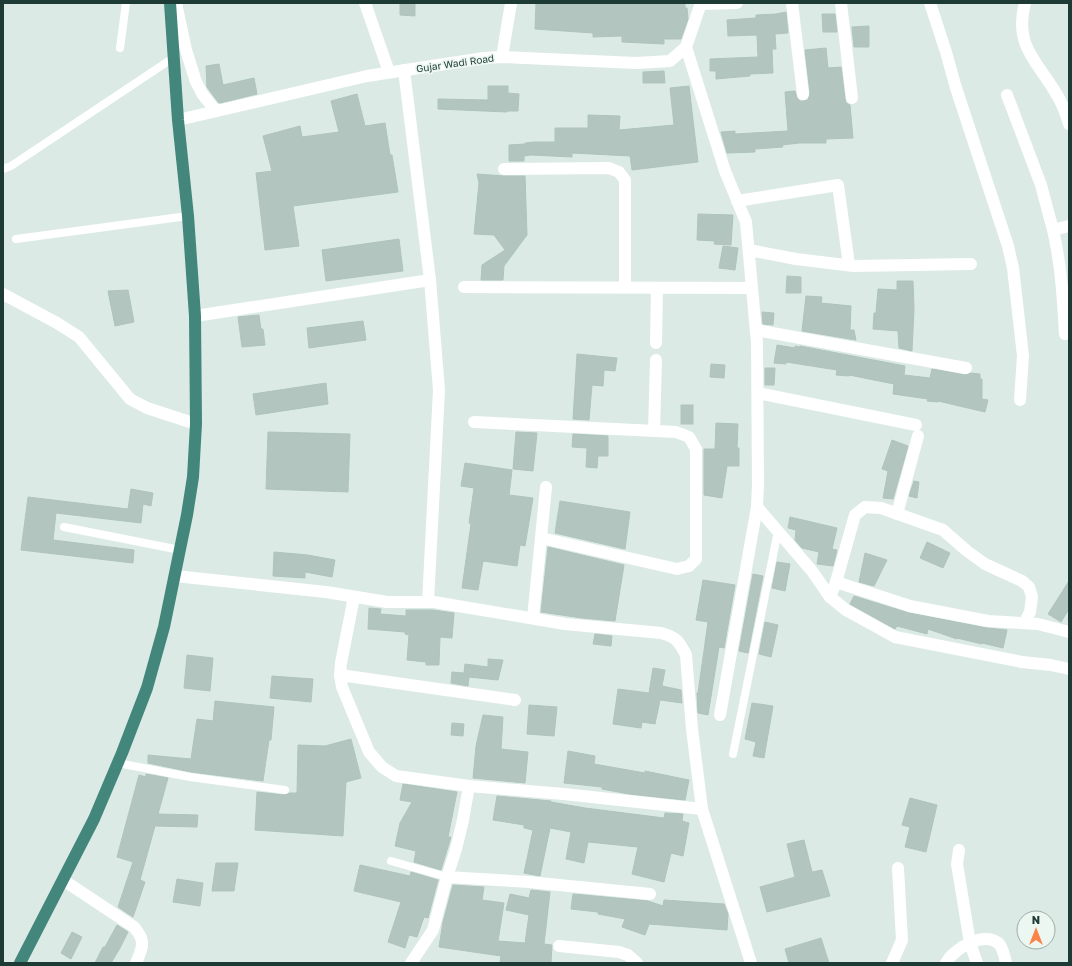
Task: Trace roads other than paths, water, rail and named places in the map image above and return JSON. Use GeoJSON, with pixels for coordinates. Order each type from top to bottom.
{"type":"FeatureCollection","features":[{"type":"Feature","properties":{"kind":"highway"},"geometry":{"type":"LineString","coordinates":[[20,963],[94,818],[118,763],[147,688],[164,627],[193,477],[196,424],[195,316],[188,216],[178,120],[170,3]]}},
{"type":"Feature","properties":{"kind":"street"},"geometry":{"type":"LineString","coordinates":[[176,3],[196,82],[203,95],[216,111]]}},
{"type":"Feature","properties":{"kind":"street"},"geometry":{"type":"LineString","coordinates":[[366,3],[389,72]]}},
{"type":"Feature","properties":{"kind":"street"},"geometry":{"type":"LineString","coordinates":[[502,57],[511,3]]}},
{"type":"Feature","properties":{"kind":"street"},"geometry":{"type":"LineString","coordinates":[[701,4],[737,3]]}},
{"type":"Feature","properties":{"kind":"street"},"geometry":{"type":"LineString","coordinates":[[792,3],[803,94]]}},
{"type":"Feature","properties":{"kind":"street"},"geometry":{"type":"LineString","coordinates":[[841,3],[852,98]]}},
{"type":"Feature","properties":{"kind":"street"},"geometry":{"type":"LineString","coordinates":[[930,3],[956,88],[1008,246],[1023,356],[1020,400]]}},
{"type":"Feature","properties":{"kind":"street"},"geometry":{"type":"LineString","coordinates":[[1025,3],[1022,17],[1024,42],[1029,53],[1061,102],[1069,124]]}},
{"type":"Feature","properties":{"kind":"street","name":"Gujar Wadi Road"},"geometry":{"type":"LineString","coordinates":[[178,120],[359,78],[484,58],[502,57],[636,63],[670,61],[686,47],[701,4]]}},
{"type":"Feature","properties":{"kind":"street"},"geometry":{"type":"LineString","coordinates":[[686,47],[725,171],[746,222],[756,330],[758,393],[757,507],[720,715]]}},
{"type":"Feature","properties":{"kind":"street"},"geometry":{"type":"LineString","coordinates":[[404,70],[430,280],[439,390],[428,602]]}},
{"type":"Feature","properties":{"kind":"street"},"geometry":{"type":"LineString","coordinates":[[1007,95],[1041,185],[1053,230],[1058,254],[1065,334]]}},
{"type":"Feature","properties":{"kind":"street"},"geometry":{"type":"LineString","coordinates":[[504,169],[609,168],[619,172],[625,180],[625,287]]}},
{"type":"Feature","properties":{"kind":"street"},"geometry":{"type":"LineString","coordinates":[[737,201],[838,186],[849,266]]}},
{"type":"Feature","properties":{"kind":"street"},"geometry":{"type":"LineString","coordinates":[[1053,230],[1069,226]]}},
{"type":"Feature","properties":{"kind":"street"},"geometry":{"type":"LineString","coordinates":[[749,250],[796,259],[849,266],[971,264]]}},
{"type":"Feature","properties":{"kind":"street"},"geometry":{"type":"LineString","coordinates":[[195,316],[430,280]]}},
{"type":"Feature","properties":{"kind":"street"},"geometry":{"type":"LineString","coordinates":[[464,287],[752,288]]}},
{"type":"Feature","properties":{"kind":"street"},"geometry":{"type":"LineString","coordinates":[[656,343],[658,288]]}},
{"type":"Feature","properties":{"kind":"street"},"geometry":{"type":"LineString","coordinates":[[3,294],[57,323],[79,337],[130,399],[147,408],[196,424]]}},
{"type":"Feature","properties":{"kind":"street"},"geometry":{"type":"LineString","coordinates":[[756,330],[966,368]]}},
{"type":"Feature","properties":{"kind":"street"},"geometry":{"type":"LineString","coordinates":[[654,431],[656,360]]}},
{"type":"Feature","properties":{"kind":"street"},"geometry":{"type":"LineString","coordinates":[[758,393],[917,430],[898,514]]}},
{"type":"Feature","properties":{"kind":"street"},"geometry":{"type":"LineString","coordinates":[[474,422],[676,432],[689,437],[696,449],[696,559],[689,566],[677,569],[541,538]]}},
{"type":"Feature","properties":{"kind":"street"},"geometry":{"type":"LineString","coordinates":[[534,618],[546,487]]}},
{"type":"Feature","properties":{"kind":"street"},"geometry":{"type":"LineString","coordinates":[[757,507],[812,571],[830,597],[846,610],[895,637],[1022,662],[1051,665],[1069,669]]}},
{"type":"Feature","properties":{"kind":"street"},"geometry":{"type":"LineString","coordinates":[[830,597],[836,582],[855,516],[865,507],[881,508],[943,530],[967,551],[985,564],[1022,581],[1029,587],[1032,597],[1030,612],[1025,622]]}},
{"type":"Feature","properties":{"kind":"street"},"geometry":{"type":"LineString","coordinates":[[175,576],[387,602],[428,602],[566,624],[661,633],[673,636],[681,645],[686,655],[692,729],[702,809],[751,963]]}},
{"type":"Feature","properties":{"kind":"street"},"geometry":{"type":"LineString","coordinates":[[836,582],[910,606],[988,621],[1025,622],[1038,624],[1069,632]]}},
{"type":"Feature","properties":{"kind":"street"},"geometry":{"type":"LineString","coordinates":[[354,597],[341,663],[340,674],[342,687],[369,752],[382,767],[396,776],[469,786],[564,794],[702,809]]}},
{"type":"Feature","properties":{"kind":"street"},"geometry":{"type":"LineString","coordinates":[[340,674],[515,700]]}},
{"type":"Feature","properties":{"kind":"street"},"geometry":{"type":"LineString","coordinates":[[411,963],[433,930],[456,849],[469,786]]}},
{"type":"Feature","properties":{"kind":"street"},"geometry":{"type":"LineString","coordinates":[[959,850],[958,864],[970,943],[976,963]]}},
{"type":"Feature","properties":{"kind":"street"},"geometry":{"type":"LineString","coordinates":[[892,963],[902,940],[898,868]]}},
{"type":"Feature","properties":{"kind":"street"},"geometry":{"type":"LineString","coordinates":[[447,877],[529,882],[650,894]]}},
{"type":"Feature","properties":{"kind":"street"},"geometry":{"type":"LineString","coordinates":[[63,880],[134,927],[141,935],[143,946],[136,963]]}},
{"type":"Feature","properties":{"kind":"street"},"geometry":{"type":"LineString","coordinates":[[946,963],[949,957],[957,950],[978,940],[994,941],[1000,945],[1006,963]]}},
{"type":"Feature","properties":{"kind":"street"},"geometry":{"type":"LineString","coordinates":[[558,946],[619,952],[628,955],[637,963]]}},
{"type":"Feature","properties":{"kind":"lane"},"geometry":{"type":"LineString","coordinates":[[120,48],[126,3]]}},
{"type":"Feature","properties":{"kind":"lane"},"geometry":{"type":"LineString","coordinates":[[3,169],[10,166],[174,58]]}},
{"type":"Feature","properties":{"kind":"lane"},"geometry":{"type":"LineString","coordinates":[[16,239],[188,216]]}},
{"type":"Feature","properties":{"kind":"lane"},"geometry":{"type":"LineString","coordinates":[[64,527],[180,550]]}},
{"type":"Feature","properties":{"kind":"lane"},"geometry":{"type":"LineString","coordinates":[[733,754],[778,531]]}},
{"type":"Feature","properties":{"kind":"lane"},"geometry":{"type":"LineString","coordinates":[[118,763],[190,777],[285,790]]}},
{"type":"Feature","properties":{"kind":"lane"},"geometry":{"type":"LineString","coordinates":[[391,862],[447,877]]}}]}
